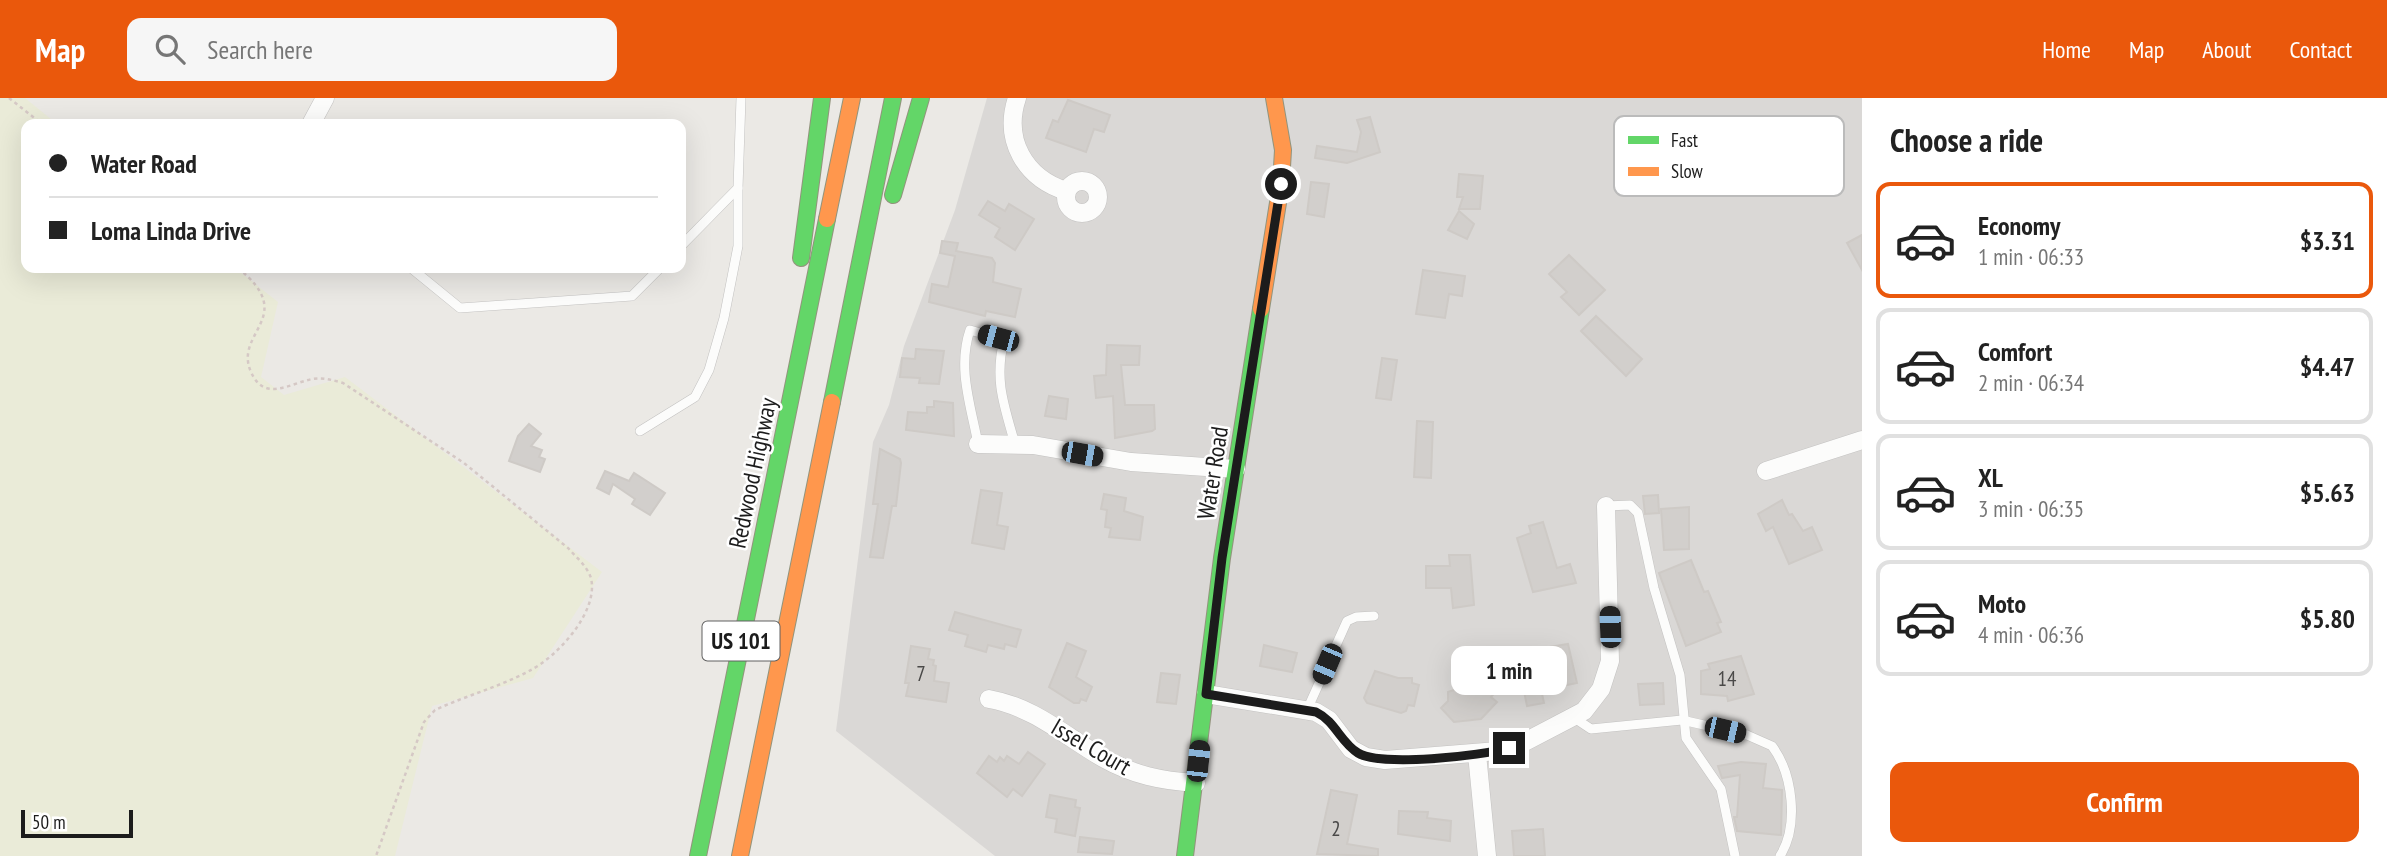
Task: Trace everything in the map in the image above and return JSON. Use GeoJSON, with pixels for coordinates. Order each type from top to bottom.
{"type":"FeatureCollection","features":[{"type":"Feature","properties":{"kind":"main road"},"geometry":{"type":"LineString","coordinates":[[785,427],[803,233],[822,98]]}},
{"type":"Feature","properties":{"kind":"main road","name":"Redwood Highway"},"geometry":{"type":"LineString","coordinates":[[698,856],[852,98]]}},
{"type":"Feature","properties":{"kind":"main road","name":"US 101"},"geometry":{"type":"LineString","coordinates":[[740,856],[893,98]]}},
{"type":"Feature","properties":{"kind":"main road"},"geometry":{"type":"LineString","coordinates":[[854,301],[888,212],[921,98]]}},
{"type":"Feature","properties":{"kind":"main road","name":"Water Road"},"geometry":{"type":"LineString","coordinates":[[1185,856],[1236,469],[1281,184],[1283,150],[1274,98]]}},
{"type":"Feature","properties":{"kind":"street"},"geometry":{"type":"LineString","coordinates":[[314,119],[325,98]]}},
{"type":"Feature","properties":{"kind":"street"},"geometry":{"type":"LineString","coordinates":[[1017,98],[1012,120],[1017,150],[1032,172],[1042,181],[1066,191]]}},
{"type":"Feature","properties":{"kind":"street"},"geometry":{"type":"LineString","coordinates":[[1766,471],[1862,440]]}},
{"type":"Feature","properties":{"kind":"street"},"geometry":{"type":"LineString","coordinates":[[978,444],[1015,444],[1131,462],[1236,469]]}},
{"type":"Feature","properties":{"kind":"street"},"geometry":{"type":"LineString","coordinates":[[1206,694],[1323,715],[1351,748],[1375,760],[1477,754],[1517,746],[1573,718],[1597,697],[1609,670],[1606,506]]}},
{"type":"Feature","properties":{"kind":"street","name":"Issel Court"},"geometry":{"type":"LineString","coordinates":[[989,699],[1011,703],[1031,712],[1104,759],[1133,772],[1162,781],[1196,783]]}},
{"type":"Feature","properties":{"kind":"street"},"geometry":{"type":"LineString","coordinates":[[1477,754],[1487,856]]}},
{"type":"Feature","properties":{"kind":"lane"},"geometry":{"type":"LineString","coordinates":[[640,430],[695,397],[709,370],[724,318],[738,246],[741,98]]}},
{"type":"Feature","properties":{"kind":"lane"},"geometry":{"type":"LineString","coordinates":[[686,241],[738,188]]}},
{"type":"Feature","properties":{"kind":"lane"},"geometry":{"type":"LineString","coordinates":[[417,273],[460,308],[632,296],[655,273]]}},
{"type":"Feature","properties":{"kind":"lane"},"geometry":{"type":"LineString","coordinates":[[978,444],[965,379],[964,358],[970,330],[1004,340],[998,366],[999,383],[1015,444]]}},
{"type":"Feature","properties":{"kind":"lane"},"geometry":{"type":"LineString","coordinates":[[1606,506],[1630,505],[1638,513],[1651,573],[1680,676],[1682,720],[1686,738],[1721,789],[1735,856]]}},
{"type":"Feature","properties":{"kind":"lane"},"geometry":{"type":"LineString","coordinates":[[1307,710],[1347,621],[1356,617],[1374,616]]}},
{"type":"Feature","properties":{"kind":"lane"},"geometry":{"type":"LineString","coordinates":[[1573,718],[1591,729],[1682,720],[1747,735],[1765,742],[1776,752],[1792,789],[1787,840],[1780,856]]}},
{"type":"Feature","properties":{"kind":"path"},"geometry":{"type":"LineString","coordinates":[[9,98],[36,119]]}},
{"type":"Feature","properties":{"kind":"path"},"geometry":{"type":"LineString","coordinates":[[244,273],[252,279],[266,304],[264,320],[251,343],[248,358],[251,372],[261,385],[282,390],[310,380],[327,378],[343,383],[464,463],[568,548],[584,564],[590,577],[592,595],[587,610],[548,659],[530,671],[435,710],[424,723],[376,856]]}},
{"type":"Feature","properties":{"kind":"shaded area"},"geometry":{"type":"Polygon","coordinates":[[[987,98],[1862,98],[1862,856],[995,856],[836,731],[873,442],[889,405],[904,346],[955,210],[987,98]]]}},
{"type":"Feature","properties":{"kind":"green space"},"geometry":{"type":"Polygon","coordinates":[[[0,98],[25,98],[51,119],[21,119],[21,273],[241,273],[278,302],[261,377],[284,395],[345,377],[602,572],[533,678],[432,706],[395,856],[0,856],[0,98]]]}},
{"type":"Feature","properties":{"kind":"building"},"geometry":{"type":"Polygon","coordinates":[[[1068,100],[1110,115],[1104,132],[1094,129],[1086,152],[1046,138],[1053,120],[1058,122],[1068,100]]]}},
{"type":"Feature","properties":{"kind":"building"},"geometry":{"type":"Polygon","coordinates":[[[1370,117],[1380,152],[1347,163],[1315,158],[1317,146],[1357,152],[1361,132],[1357,120],[1370,117]]]}},
{"type":"Feature","properties":{"kind":"building"},"geometry":{"type":"Polygon","coordinates":[[[1459,174],[1483,176],[1480,209],[1459,209],[1463,197],[1457,197],[1459,174]]]}},
{"type":"Feature","properties":{"kind":"building"},"geometry":{"type":"Polygon","coordinates":[[[1311,182],[1329,184],[1324,217],[1307,214],[1311,182]]]}},
{"type":"Feature","properties":{"kind":"building"},"geometry":{"type":"Polygon","coordinates":[[[988,201],[1005,211],[1009,204],[1034,219],[1015,250],[995,237],[1000,228],[979,215],[988,201]]]}},
{"type":"Feature","properties":{"kind":"building"},"geometry":{"type":"Polygon","coordinates":[[[1459,211],[1474,224],[1467,239],[1448,230],[1459,211]]]}},
{"type":"Feature","properties":{"kind":"building"},"geometry":{"type":"Polygon","coordinates":[[[1862,235],[1862,270],[1847,243],[1862,235]]]}},
{"type":"Feature","properties":{"kind":"building"},"geometry":{"type":"Polygon","coordinates":[[[942,241],[958,243],[956,251],[992,258],[995,263],[993,282],[1021,289],[1015,317],[986,311],[985,316],[929,302],[932,284],[948,287],[955,256],[940,253],[942,241]]]}},
{"type":"Feature","properties":{"kind":"building"},"geometry":{"type":"Polygon","coordinates":[[[1569,255],[1605,290],[1579,315],[1561,297],[1567,292],[1549,274],[1569,255]]]}},
{"type":"Feature","properties":{"kind":"building"},"geometry":{"type":"Polygon","coordinates":[[[1423,270],[1465,276],[1462,296],[1449,294],[1445,318],[1416,314],[1423,270]]]}},
{"type":"Feature","properties":{"kind":"building"},"geometry":{"type":"Polygon","coordinates":[[[1596,316],[1642,359],[1626,376],[1581,331],[1596,316]]]}},
{"type":"Feature","properties":{"kind":"building"},"geometry":{"type":"Polygon","coordinates":[[[1107,345],[1140,346],[1139,365],[1121,365],[1125,405],[1154,405],[1155,429],[1152,431],[1115,438],[1113,396],[1096,398],[1094,376],[1106,375],[1107,345]]]}},
{"type":"Feature","properties":{"kind":"building"},"geometry":{"type":"Polygon","coordinates":[[[916,349],[944,351],[939,384],[919,383],[920,378],[900,377],[902,358],[915,359],[916,349]]]}},
{"type":"Feature","properties":{"kind":"building"},"geometry":{"type":"Polygon","coordinates":[[[1382,358],[1397,360],[1391,400],[1376,398],[1382,358]]]}},
{"type":"Feature","properties":{"kind":"building"},"geometry":{"type":"Polygon","coordinates":[[[1049,396],[1068,399],[1066,419],[1045,416],[1049,396]]]}},
{"type":"Feature","properties":{"kind":"building"},"geometry":{"type":"Polygon","coordinates":[[[934,401],[953,403],[954,436],[906,430],[908,412],[927,413],[927,407],[934,407],[934,401]]]}},
{"type":"Feature","properties":{"kind":"building"},"geometry":{"type":"Polygon","coordinates":[[[1417,421],[1433,422],[1431,478],[1414,477],[1417,421]]]}},
{"type":"Feature","properties":{"kind":"building"},"geometry":{"type":"Polygon","coordinates":[[[529,424],[541,434],[531,446],[542,450],[539,457],[545,459],[540,472],[509,461],[518,436],[529,424]]]}},
{"type":"Feature","properties":{"kind":"building"},"geometry":{"type":"Polygon","coordinates":[[[880,449],[900,459],[901,463],[896,506],[892,506],[883,558],[870,557],[878,504],[873,504],[880,449]]]}},
{"type":"Feature","properties":{"kind":"building"},"geometry":{"type":"Polygon","coordinates":[[[605,471],[629,481],[634,473],[665,493],[650,515],[632,504],[635,499],[613,484],[609,494],[597,488],[605,471]]]}},
{"type":"Feature","properties":{"kind":"building"},"geometry":{"type":"Polygon","coordinates":[[[981,490],[1002,493],[997,525],[1008,527],[1004,549],[972,543],[981,490]]]}},
{"type":"Feature","properties":{"kind":"building"},"geometry":{"type":"Polygon","coordinates":[[[1104,494],[1126,498],[1124,511],[1143,517],[1140,540],[1109,537],[1111,528],[1105,527],[1107,510],[1101,509],[1104,494]]]}},
{"type":"Feature","properties":{"kind":"building"},"geometry":{"type":"Polygon","coordinates":[[[1658,495],[1659,513],[1645,514],[1643,496],[1658,495]]]}},
{"type":"Feature","properties":{"kind":"building"},"geometry":{"type":"Polygon","coordinates":[[[1782,500],[1789,515],[1792,514],[1803,531],[1812,527],[1822,550],[1789,564],[1773,527],[1766,531],[1758,514],[1782,500]]]}},
{"type":"Feature","properties":{"kind":"building"},"geometry":{"type":"Polygon","coordinates":[[[1689,507],[1689,549],[1664,550],[1661,509],[1689,507]]]}},
{"type":"Feature","properties":{"kind":"building"},"geometry":{"type":"Polygon","coordinates":[[[1543,522],[1557,568],[1570,564],[1576,583],[1533,592],[1517,538],[1531,533],[1529,526],[1543,522]]]}},
{"type":"Feature","properties":{"kind":"building"},"geometry":{"type":"Polygon","coordinates":[[[1449,555],[1470,555],[1474,605],[1453,608],[1451,588],[1426,588],[1426,566],[1450,566],[1449,555]]]}},
{"type":"Feature","properties":{"kind":"building"},"geometry":{"type":"Polygon","coordinates":[[[1691,560],[1704,592],[1708,591],[1721,622],[1717,623],[1721,632],[1686,646],[1659,573],[1691,560]]]}},
{"type":"Feature","properties":{"kind":"building"},"geometry":{"type":"Polygon","coordinates":[[[955,612],[1021,630],[1016,647],[1005,644],[1004,649],[988,645],[986,652],[965,646],[968,635],[949,630],[955,612]]]}},
{"type":"Feature","properties":{"kind":"building"},"geometry":{"type":"Polygon","coordinates":[[[1067,643],[1086,651],[1076,677],[1092,687],[1086,701],[1081,699],[1079,703],[1074,703],[1049,687],[1067,643]]]}},
{"type":"Feature","properties":{"kind":"building"},"geometry":{"type":"Polygon","coordinates":[[[1568,644],[1577,683],[1547,689],[1537,649],[1568,644]]]}},
{"type":"Feature","properties":{"kind":"building"},"geometry":{"type":"Polygon","coordinates":[[[1264,645],[1297,653],[1292,672],[1260,666],[1264,645]]]}},
{"type":"Feature","properties":{"kind":"building"},"geometry":{"type":"Polygon","coordinates":[[[911,646],[930,649],[928,659],[934,660],[933,665],[936,666],[934,681],[949,683],[946,702],[906,696],[909,683],[905,683],[911,646]]]}},
{"type":"Feature","properties":{"kind":"building"},"geometry":{"type":"Polygon","coordinates":[[[1741,656],[1754,694],[1728,701],[1727,696],[1701,694],[1701,671],[1710,669],[1708,664],[1741,656]]]}},
{"type":"Feature","properties":{"kind":"building"},"geometry":{"type":"Polygon","coordinates":[[[1375,671],[1398,678],[1412,678],[1412,683],[1419,685],[1414,706],[1408,705],[1406,711],[1401,713],[1367,703],[1364,698],[1375,671]]]}},
{"type":"Feature","properties":{"kind":"building"},"geometry":{"type":"Polygon","coordinates":[[[1161,673],[1180,675],[1176,704],[1157,702],[1161,673]]]}},
{"type":"Feature","properties":{"kind":"building"},"geometry":{"type":"Polygon","coordinates":[[[1481,676],[1496,691],[1491,697],[1497,702],[1481,719],[1454,722],[1441,708],[1448,701],[1448,692],[1475,683],[1481,676]]]}},
{"type":"Feature","properties":{"kind":"building"},"geometry":{"type":"Polygon","coordinates":[[[1663,683],[1664,704],[1640,705],[1638,684],[1663,683]]]}},
{"type":"Feature","properties":{"kind":"building"},"geometry":{"type":"Polygon","coordinates":[[[1541,689],[1544,703],[1527,706],[1524,691],[1541,689]]]}},
{"type":"Feature","properties":{"kind":"building"},"geometry":{"type":"Polygon","coordinates":[[[1028,752],[1045,764],[1022,796],[1013,789],[1007,797],[977,773],[989,756],[997,762],[1000,757],[1004,761],[1007,756],[1019,764],[1028,752]]]}},
{"type":"Feature","properties":{"kind":"building"},"geometry":{"type":"Polygon","coordinates":[[[1741,762],[1766,764],[1763,788],[1782,790],[1781,835],[1737,831],[1734,817],[1737,817],[1740,775],[1722,778],[1718,766],[1741,762]]]}},
{"type":"Feature","properties":{"kind":"building"},"geometry":{"type":"Polygon","coordinates":[[[1331,790],[1357,795],[1347,844],[1378,849],[1378,856],[1317,854],[1331,790]]]}},
{"type":"Feature","properties":{"kind":"building"},"geometry":{"type":"Polygon","coordinates":[[[1050,795],[1076,800],[1075,807],[1080,808],[1075,836],[1055,832],[1057,819],[1046,817],[1050,795]]]}},
{"type":"Feature","properties":{"kind":"building"},"geometry":{"type":"Polygon","coordinates":[[[1399,811],[1428,812],[1427,818],[1451,821],[1450,841],[1398,834],[1399,811]]]}},
{"type":"Feature","properties":{"kind":"building"},"geometry":{"type":"Polygon","coordinates":[[[1543,829],[1545,856],[1514,856],[1512,831],[1543,829]]]}},
{"type":"Feature","properties":{"kind":"building"},"geometry":{"type":"Polygon","coordinates":[[[1080,837],[1114,841],[1112,854],[1078,852],[1080,837]]]}},
{"type":"Feature","properties":{"kind":"traffic: fast"},"geometry":{"type":"LineString","coordinates":[[801,258],[822,98]]}},
{"type":"Feature","properties":{"kind":"traffic: fast"},"geometry":{"type":"LineString","coordinates":[[832,402],[893,98]]}},
{"type":"Feature","properties":{"kind":"traffic: fast"},"geometry":{"type":"LineString","coordinates":[[893,195],[921,98]]}},
{"type":"Feature","properties":{"kind":"traffic: fast"},"geometry":{"type":"LineString","coordinates":[[698,856],[827,219]]}},
{"type":"Feature","properties":{"kind":"traffic: fast"},"geometry":{"type":"LineString","coordinates":[[1185,856],[1222,558],[1261,309]]}},
{"type":"Feature","properties":{"kind":"traffic: slow"},"geometry":{"type":"LineString","coordinates":[[827,219],[852,98]]}},
{"type":"Feature","properties":{"kind":"traffic: slow"},"geometry":{"type":"LineString","coordinates":[[1261,309],[1281,184],[1283,150],[1274,98]]}},
{"type":"Feature","properties":{"kind":"traffic: slow"},"geometry":{"type":"LineString","coordinates":[[740,856],[832,402]]}},
{"type":"Feature","properties":{"kind":"route"},"geometry":{"type":"LineString","coordinates":[[1281,184],[1222,558],[1206,694],[1316,712],[1329,720],[1351,748],[1375,760],[1477,754],[1509,748]]}}]}
